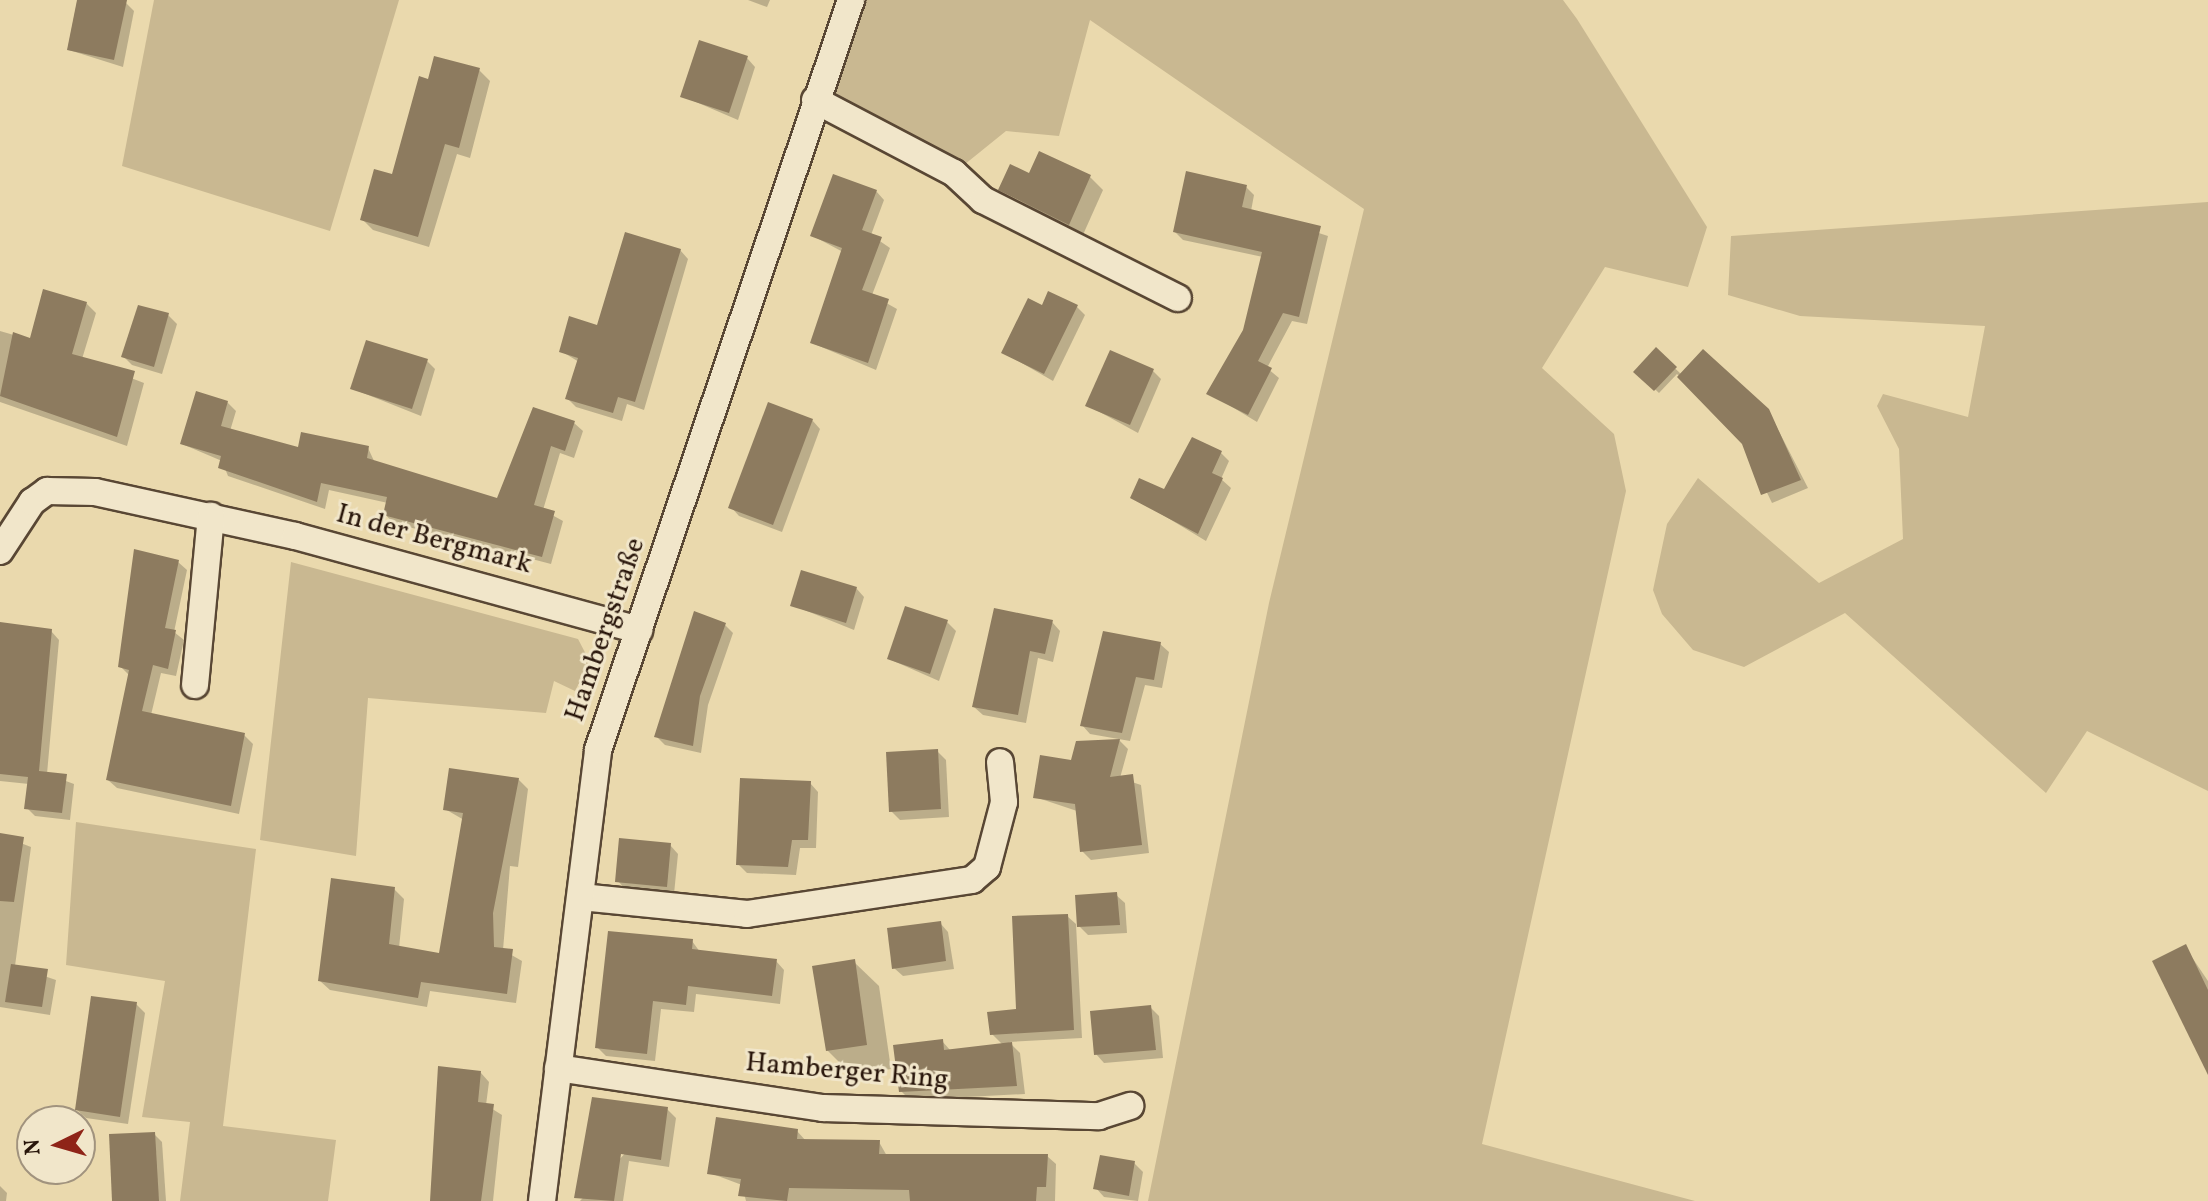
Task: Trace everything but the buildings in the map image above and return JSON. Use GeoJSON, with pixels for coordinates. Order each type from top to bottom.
{"type":"FeatureCollection","features":[{"type":"Feature","properties":{"kind":"street","name":"Hambergstraße"},"geometry":{"type":"LineString","coordinates":[[542,1201],[598,750],[734,364],[753,275],[851,0]]}},
{"type":"Feature","properties":{"kind":"street"},"geometry":{"type":"LineString","coordinates":[[815,100],[954,173],[983,200],[1178,298]]}},
{"type":"Feature","properties":{"kind":"street","name":"In der Bergmark"},"geometry":{"type":"LineString","coordinates":[[0,551],[32,502],[47,491],[95,492],[211,516],[639,630]]}},
{"type":"Feature","properties":{"kind":"street"},"geometry":{"type":"LineString","coordinates":[[195,685],[211,516]]}},
{"type":"Feature","properties":{"kind":"street"},"geometry":{"type":"LineString","coordinates":[[581,897],[747,914],[972,880],[987,867],[1004,802],[1000,762]]}},
{"type":"Feature","properties":{"kind":"street","name":"Hamberger Ring"},"geometry":{"type":"LineString","coordinates":[[558,1068],[823,1108],[1099,1116],[1130,1106]]}},
{"type":"Feature","properties":{"kind":"shaded area"},"geometry":{"type":"Polygon","coordinates":[[[154,0],[399,0],[330,231],[122,166],[154,0]]]}},
{"type":"Feature","properties":{"kind":"shaded area"},"geometry":{"type":"Polygon","coordinates":[[[851,0],[1563,0],[1577,19],[1707,227],[1688,287],[1605,267],[1542,368],[1614,434],[1626,491],[1482,1144],[1695,1201],[1148,1201],[1269,603],[1364,209],[1090,20],[1059,136],[1006,131],[954,173],[815,100],[851,0]]]}},
{"type":"Feature","properties":{"kind":"shaded area"},"geometry":{"type":"Polygon","coordinates":[[[2208,202],[2208,791],[2087,731],[2046,793],[1845,613],[1744,667],[1693,650],[1662,614],[1653,590],[1667,524],[1698,478],[1819,583],[1903,539],[1899,449],[1877,406],[1883,394],[1968,417],[1985,326],[1800,316],[1728,295],[1731,236],[2208,202]]]}},
{"type":"Feature","properties":{"kind":"shaded area"},"geometry":{"type":"Polygon","coordinates":[[[291,562],[578,639],[590,662],[575,691],[554,681],[546,713],[368,698],[356,856],[260,840],[291,562]]]}},
{"type":"Feature","properties":{"kind":"shaded area"},"geometry":{"type":"Polygon","coordinates":[[[76,822],[256,849],[223,1126],[336,1140],[328,1201],[180,1201],[190,1122],[142,1117],[165,981],[66,965],[76,822]]]}}]}
